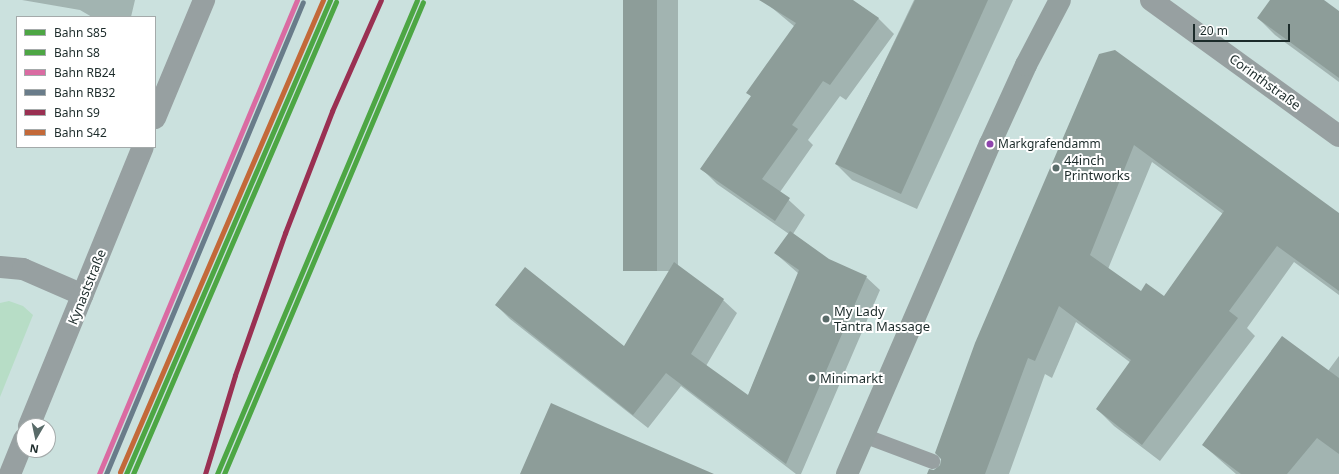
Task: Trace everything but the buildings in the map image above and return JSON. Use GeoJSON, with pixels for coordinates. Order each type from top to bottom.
{"type":"FeatureCollection","features":[{"type":"Feature","properties":{"kind":"main road"},"geometry":{"type":"LineString","coordinates":[[847,474],[1009,101],[1060,0]]}},
{"type":"Feature","properties":{"kind":"street"},"geometry":{"type":"LineString","coordinates":[[156,116],[204,0]]}},
{"type":"Feature","properties":{"kind":"street","name":"Corinthstraße"},"geometry":{"type":"LineString","coordinates":[[1151,0],[1339,136]]}},
{"type":"Feature","properties":{"kind":"street","name":"Kynaststraße"},"geometry":{"type":"LineString","coordinates":[[32,418],[143,148]]}},
{"type":"Feature","properties":{"kind":"street"},"geometry":{"type":"LineString","coordinates":[[0,267],[23,269],[83,295]]}},
{"type":"Feature","properties":{"kind":"street"},"geometry":{"type":"LineString","coordinates":[[10,474],[16,458]]}},
{"type":"Feature","properties":{"kind":"lane"},"geometry":{"type":"LineString","coordinates":[[863,435],[932,461]]}},
{"type":"Feature","properties":{"kind":"green space"},"geometry":{"type":"Polygon","coordinates":[[[9,301],[23,306],[33,315],[0,397],[0,303],[9,301]]]}},
{"type":"Feature","properties":{"kind":"rail line","name":"RB24"},"geometry":{"type":"LineString","coordinates":[[99,474],[297,0]]}},
{"type":"Feature","properties":{"kind":"rail line","name":"S42"},"geometry":{"type":"LineString","coordinates":[[120,472],[323,0]]}},
{"type":"Feature","properties":{"kind":"rail line","name":"S85"},"geometry":{"type":"LineString","coordinates":[[126,474],[330,0]]}},
{"type":"Feature","properties":{"kind":"rail line","name":"S9"},"geometry":{"type":"LineString","coordinates":[[205,474],[235,375],[285,233],[332,111],[381,0]]}},
{"type":"Feature","properties":{"kind":"rail line","name":"S85"},"geometry":{"type":"LineString","coordinates":[[217,474],[417,0]]}},
{"type":"Feature","properties":{"kind":"rail line","name":"RB32"},"geometry":{"type":"LineString","coordinates":[[106,474],[303,2]]}},
{"type":"Feature","properties":{"kind":"rail line","name":"S8"},"geometry":{"type":"LineString","coordinates":[[133,474],[336,2]]}},
{"type":"Feature","properties":{"kind":"rail line","name":"S8"},"geometry":{"type":"LineString","coordinates":[[224,474],[423,2]]}},
{"type":"Feature","properties":{"kind":"place","name":"Markgrafendamm"},"geometry":{"type":"Point","coordinates":[990,144]}},
{"type":"Feature","properties":{"kind":"place","name":"44inch Printworks"},"geometry":{"type":"Point","coordinates":[1056,168]}},
{"type":"Feature","properties":{"kind":"place","name":"My Lady Tantra Massage"},"geometry":{"type":"Point","coordinates":[826,319]}},
{"type":"Feature","properties":{"kind":"place","name":"Minimarkt"},"geometry":{"type":"Point","coordinates":[812,378]}}]}
